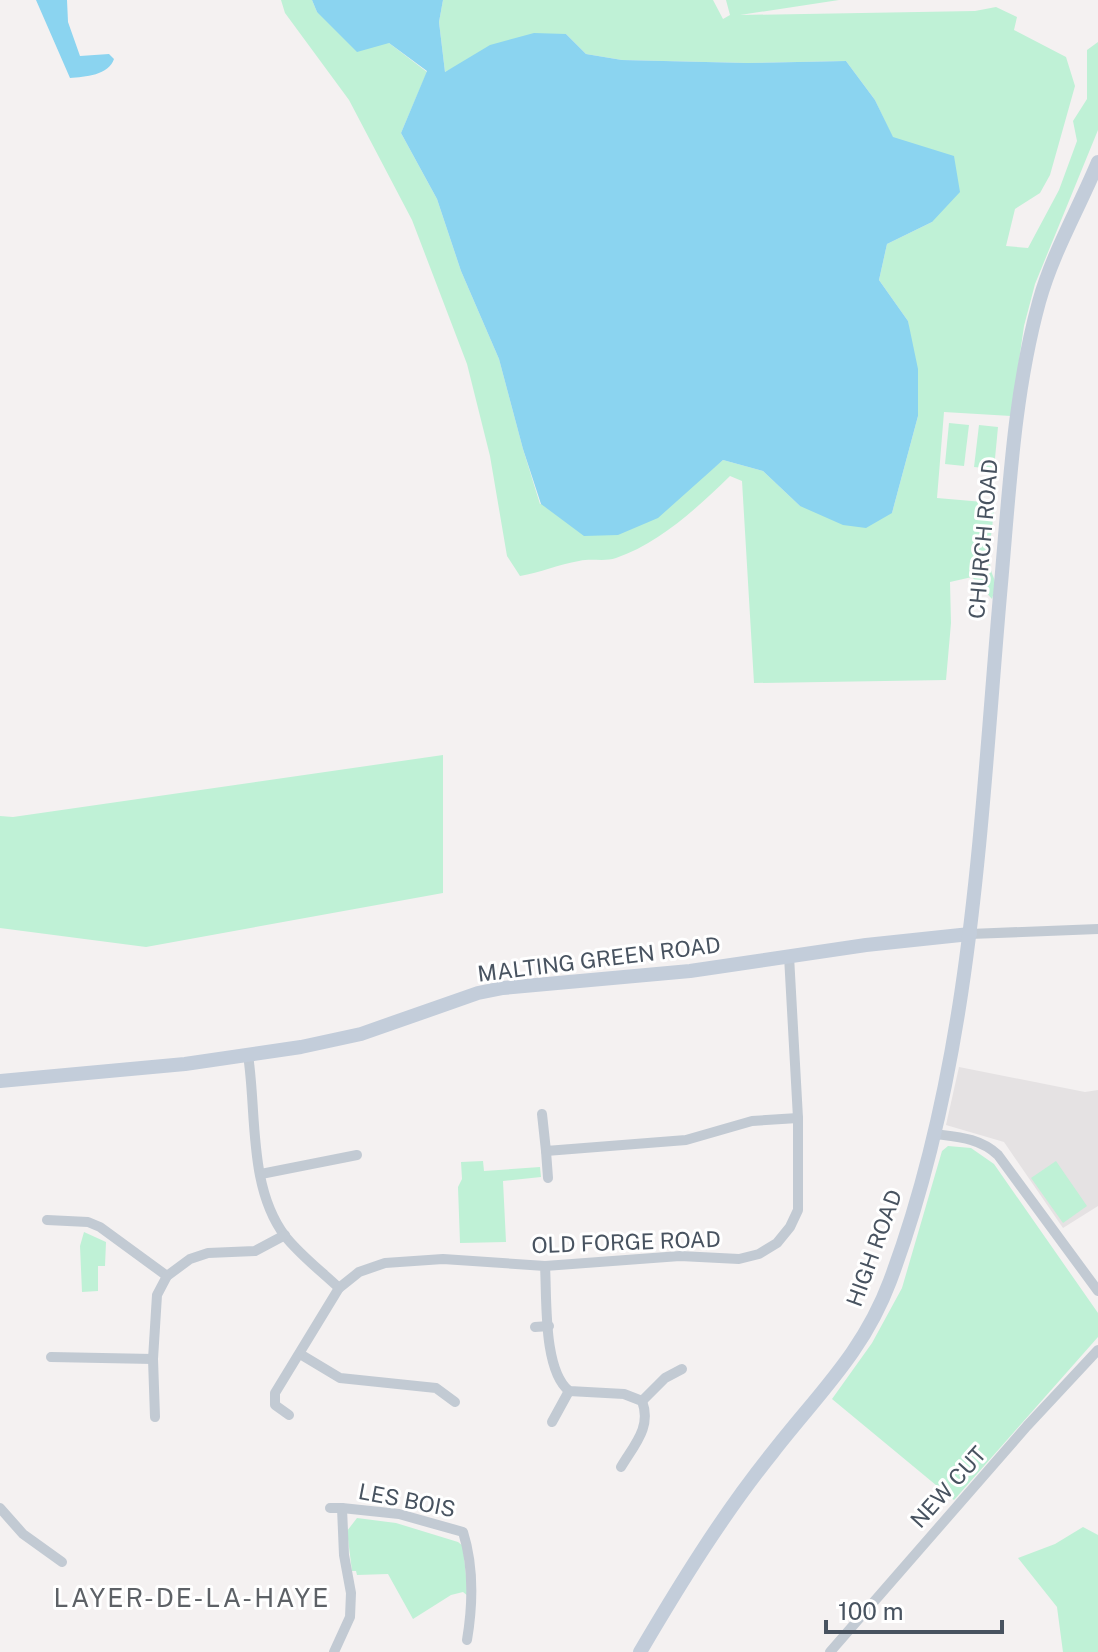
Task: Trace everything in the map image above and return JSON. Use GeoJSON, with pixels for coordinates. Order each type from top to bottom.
{"type":"FeatureCollection","features":[{"type":"Feature","properties":{"kind":"main road","name":"CHURCH ROAD"},"geometry":{"type":"LineString","coordinates":[[970,934],[1019,398],[1040,300],[1098,162]]}},
{"type":"Feature","properties":{"kind":"main road","name":"MALTING GREEN ROAD"},"geometry":{"type":"LineString","coordinates":[[0,1081],[248,1055],[361,1034],[478,993],[503,988],[690,971],[970,934]]}},
{"type":"Feature","properties":{"kind":"main road","name":"HIGH ROAD"},"geometry":{"type":"LineString","coordinates":[[640,1652],[675,1594],[772,1453],[860,1344],[889,1284],[935,1134],[961,1000],[970,934]]}},
{"type":"Feature","properties":{"kind":"street"},"geometry":{"type":"LineString","coordinates":[[970,934],[1098,929]]}},
{"type":"Feature","properties":{"kind":"street","name":"OLD FORGE ROAD"},"geometry":{"type":"LineString","coordinates":[[289,1415],[275,1405],[275,1393],[339,1288],[359,1272],[385,1263],[443,1259],[545,1266],[680,1256],[739,1259],[759,1254],[777,1243],[798,1210],[798,1118],[789,956]]}},
{"type":"Feature","properties":{"kind":"street"},"geometry":{"type":"LineString","coordinates":[[248,1055],[261,1174],[268,1204],[285,1235],[339,1288]]}},
{"type":"Feature","properties":{"kind":"street"},"geometry":{"type":"LineString","coordinates":[[542,1114],[548,1178]]}},
{"type":"Feature","properties":{"kind":"street"},"geometry":{"type":"LineString","coordinates":[[546,1151],[686,1140],[752,1121],[798,1118]]}},
{"type":"Feature","properties":{"kind":"street"},"geometry":{"type":"LineString","coordinates":[[935,1134],[974,1140],[998,1155],[1098,1291]]}},
{"type":"Feature","properties":{"kind":"street"},"geometry":{"type":"LineString","coordinates":[[261,1174],[357,1155]]}},
{"type":"Feature","properties":{"kind":"street"},"geometry":{"type":"LineString","coordinates":[[47,1220],[88,1222],[100,1227],[167,1276]]}},
{"type":"Feature","properties":{"kind":"street"},"geometry":{"type":"LineString","coordinates":[[155,1417],[153,1359],[157,1295],[167,1276],[190,1259],[208,1253],[255,1251],[285,1235]]}},
{"type":"Feature","properties":{"kind":"street"},"geometry":{"type":"LineString","coordinates":[[545,1266],[552,1360],[557,1377],[569,1391],[624,1394],[642,1401]]}},
{"type":"Feature","properties":{"kind":"street"},"geometry":{"type":"LineString","coordinates":[[535,1327],[549,1326]]}},
{"type":"Feature","properties":{"kind":"street","name":"NEW CUT"},"geometry":{"type":"LineString","coordinates":[[830,1652],[1027,1426],[1098,1350]]}},
{"type":"Feature","properties":{"kind":"street"},"geometry":{"type":"LineString","coordinates":[[300,1354],[340,1378],[436,1388],[455,1402]]}},
{"type":"Feature","properties":{"kind":"street"},"geometry":{"type":"LineString","coordinates":[[51,1357],[153,1359]]}},
{"type":"Feature","properties":{"kind":"street"},"geometry":{"type":"LineString","coordinates":[[642,1401],[665,1378],[682,1369]]}},
{"type":"Feature","properties":{"kind":"street"},"geometry":{"type":"LineString","coordinates":[[552,1422],[569,1391]]}},
{"type":"Feature","properties":{"kind":"street"},"geometry":{"type":"LineString","coordinates":[[621,1467],[645,1428],[646,1414],[642,1401]]}},
{"type":"Feature","properties":{"kind":"street"},"geometry":{"type":"LineString","coordinates":[[0,1508],[23,1534],[62,1562]]}},
{"type":"Feature","properties":{"kind":"street","name":"LES BOIS"},"geometry":{"type":"LineString","coordinates":[[334,1652],[350,1617],[351,1593],[336,1508],[399,1514],[464,1528],[471,1564],[472,1614],[467,1640]]}},
{"type":"Feature","properties":{"kind":"shaded area"},"geometry":{"type":"Polygon","coordinates":[[[959,1067],[1085,1092],[1098,1090],[1098,1206],[1063,1228],[1004,1142],[946,1125],[959,1067]]]}},
{"type":"Feature","properties":{"kind":"green space"},"geometry":{"type":"Polygon","coordinates":[[[281,0],[312,0],[317,12],[389,43],[427,72],[401,133],[437,199],[461,271],[499,359],[540,504],[700,479],[723,460],[763,471],[800,506],[892,513],[918,416],[908,321],[879,280],[887,244],[932,222],[875,100],[846,61],[747,63],[622,60],[586,54],[566,34],[445,72],[439,22],[443,0],[713,0],[723,19],[730,15],[726,0],[839,0],[740,15],[975,11],[996,7],[1017,17],[1014,30],[1066,57],[1075,86],[1050,175],[1040,193],[1015,209],[1006,246],[1028,248],[1059,190],[1077,141],[1073,121],[1087,99],[1087,50],[1098,42],[1098,130],[1035,284],[1024,326],[1011,416],[944,412],[937,498],[995,503],[990,555],[994,592],[992,599],[972,577],[950,582],[951,623],[946,680],[754,683],[742,481],[730,476],[678,523],[632,551],[612,559],[579,561],[520,576],[507,556],[490,456],[467,364],[412,220],[349,100],[285,13],[281,0]]]}},
{"type":"Feature","properties":{"kind":"green space"},"geometry":{"type":"Polygon","coordinates":[[[949,423],[969,425],[964,466],[945,464],[949,423]]]}},
{"type":"Feature","properties":{"kind":"green space"},"geometry":{"type":"Polygon","coordinates":[[[979,425],[998,427],[994,469],[974,467],[979,425]]]}},
{"type":"Feature","properties":{"kind":"green space"},"geometry":{"type":"Polygon","coordinates":[[[443,755],[443,893],[146,947],[0,928],[0,816],[13,817],[443,755]]]}},
{"type":"Feature","properties":{"kind":"green space"},"geometry":{"type":"Polygon","coordinates":[[[948,1146],[971,1148],[994,1164],[1098,1313],[1098,1337],[954,1500],[832,1399],[872,1343],[902,1288],[942,1151],[948,1146]]]}},
{"type":"Feature","properties":{"kind":"green space"},"geometry":{"type":"Polygon","coordinates":[[[483,1161],[484,1171],[540,1167],[541,1177],[503,1181],[506,1242],[460,1243],[458,1187],[462,1179],[461,1162],[483,1161]]]}},
{"type":"Feature","properties":{"kind":"green space"},"geometry":{"type":"Polygon","coordinates":[[[1056,1161],[1087,1206],[1063,1223],[1031,1178],[1056,1161]]]}},
{"type":"Feature","properties":{"kind":"green space"},"geometry":{"type":"Polygon","coordinates":[[[84,1232],[106,1242],[105,1266],[98,1266],[98,1291],[82,1292],[80,1246],[84,1232]]]}},
{"type":"Feature","properties":{"kind":"green space"},"geometry":{"type":"Polygon","coordinates":[[[357,1518],[396,1523],[458,1542],[463,1546],[468,1596],[463,1592],[451,1595],[413,1619],[388,1574],[357,1575],[356,1571],[352,1571],[347,1531],[357,1518]]]}},
{"type":"Feature","properties":{"kind":"green space"},"geometry":{"type":"Polygon","coordinates":[[[1083,1527],[1098,1535],[1098,1652],[1063,1652],[1057,1607],[1018,1558],[1055,1544],[1083,1527]]]}},
{"type":"Feature","properties":{"kind":"water"},"geometry":{"type":"Polygon","coordinates":[[[36,0],[67,0],[68,22],[80,56],[109,54],[114,59],[107,69],[70,78],[36,0]]]}},
{"type":"Feature","properties":{"kind":"water"},"geometry":{"type":"Polygon","coordinates":[[[312,0],[443,0],[439,22],[445,72],[490,45],[534,33],[566,34],[586,54],[622,60],[747,63],[846,61],[875,100],[893,137],[954,156],[960,192],[932,222],[887,244],[879,280],[908,321],[918,369],[918,416],[892,513],[866,528],[843,525],[800,506],[763,471],[723,460],[658,518],[618,535],[584,536],[541,504],[499,359],[461,271],[437,199],[401,133],[427,71],[389,43],[357,52],[317,12],[312,0]]]}},
{"type":"Feature","properties":{"kind":"district","name":"LAYER-DE-LA-HAYE"},"geometry":{"type":"Point","coordinates":[192,1598]}}]}
